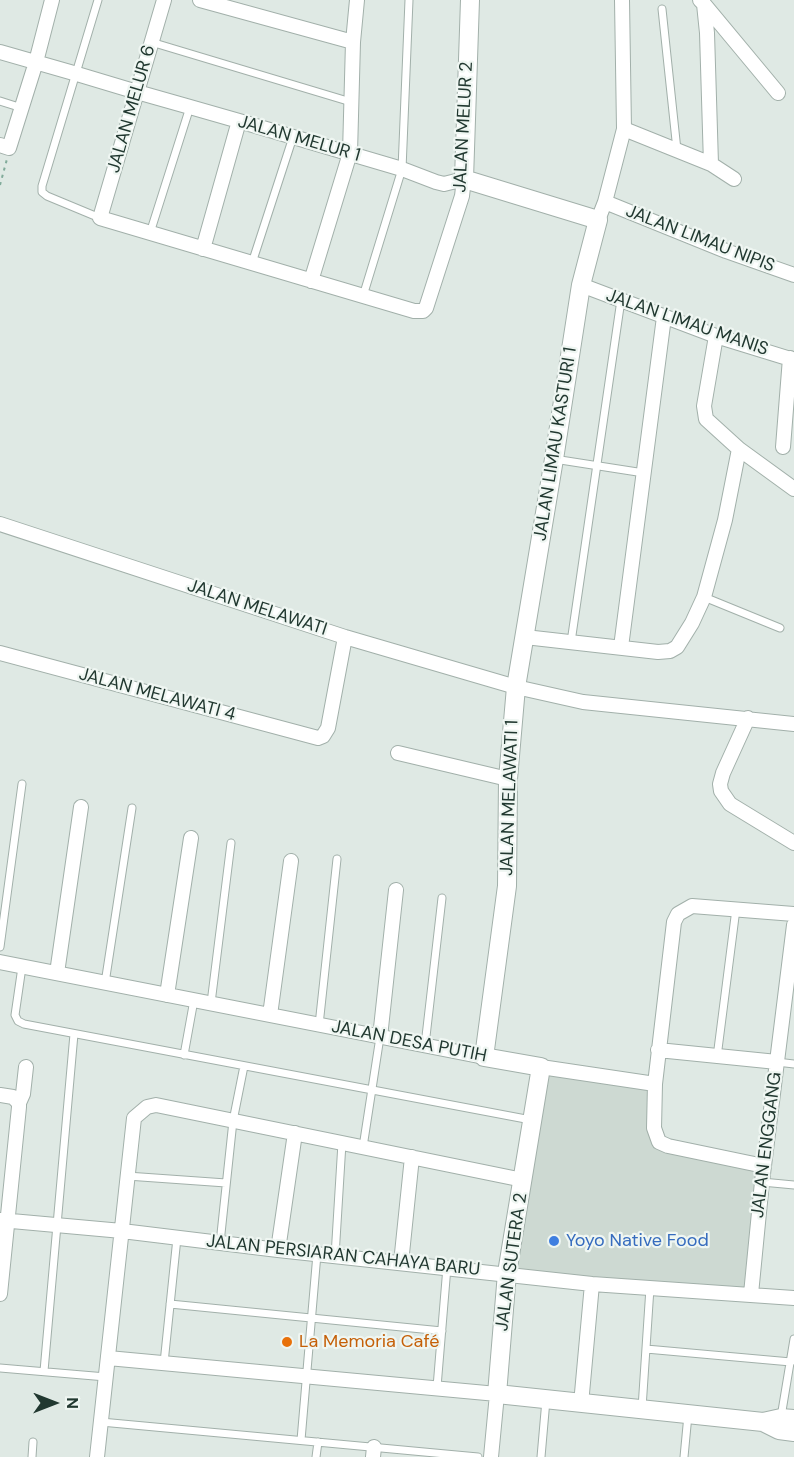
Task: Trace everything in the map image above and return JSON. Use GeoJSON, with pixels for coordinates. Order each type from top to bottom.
{"type":"FeatureCollection","features":[{"type":"Feature","properties":{"kind":"street"},"geometry":{"type":"LineString","coordinates":[[4,146],[22,108],[52,0]]}},
{"type":"Feature","properties":{"kind":"street","name":"JALAN MELUR 6"},"geometry":{"type":"LineString","coordinates":[[100,218],[164,0]]}},
{"type":"Feature","properties":{"kind":"street"},"geometry":{"type":"LineString","coordinates":[[200,0],[353,42]]}},
{"type":"Feature","properties":{"kind":"street"},"geometry":{"type":"LineString","coordinates":[[311,281],[350,153],[353,42],[357,0]]}},
{"type":"Feature","properties":{"kind":"street","name":"JALAN MELUR 2"},"geometry":{"type":"LineString","coordinates":[[363,296],[414,311],[423,311],[428,304],[462,196],[470,0]]}},
{"type":"Feature","properties":{"kind":"street","name":"JALAN LIMAU KASTURI 1"},"geometry":{"type":"LineString","coordinates":[[516,687],[581,285],[624,129],[622,0]]}},
{"type":"Feature","properties":{"kind":"street"},"geometry":{"type":"LineString","coordinates":[[702,2],[778,93]]}},
{"type":"Feature","properties":{"kind":"street"},"geometry":{"type":"LineString","coordinates":[[702,2],[707,33],[711,164]]}},
{"type":"Feature","properties":{"kind":"street","name":"JALAN MELUR 1"},"geometry":{"type":"LineString","coordinates":[[0,52],[350,153],[436,182],[444,184],[464,179],[598,220]]}},
{"type":"Feature","properties":{"kind":"street"},"geometry":{"type":"LineString","coordinates":[[203,249],[239,121]]}},
{"type":"Feature","properties":{"kind":"street"},"geometry":{"type":"LineString","coordinates":[[624,129],[711,164],[734,179]]}},
{"type":"Feature","properties":{"kind":"street","name":"JALAN LIMAU NIPIS"},"geometry":{"type":"LineString","coordinates":[[605,202],[729,252],[794,275]]}},
{"type":"Feature","properties":{"kind":"street"},"geometry":{"type":"LineString","coordinates":[[100,218],[363,296]]}},
{"type":"Feature","properties":{"kind":"street","name":"JALAN LIMAU MANIS"},"geometry":{"type":"LineString","coordinates":[[581,285],[706,332],[792,359]]}},
{"type":"Feature","properties":{"kind":"street"},"geometry":{"type":"LineString","coordinates":[[630,648],[644,473],[664,317]]}},
{"type":"Feature","properties":{"kind":"street"},"geometry":{"type":"LineString","coordinates":[[706,332],[704,415],[739,450],[794,489]]}},
{"type":"Feature","properties":{"kind":"street"},"geometry":{"type":"LineString","coordinates":[[783,447],[792,359]]}},
{"type":"Feature","properties":{"kind":"street"},"geometry":{"type":"LineString","coordinates":[[525,637],[658,652],[670,651],[677,647],[704,597],[739,450]]}},
{"type":"Feature","properties":{"kind":"street","name":"JALAN MELAWATI"},"geometry":{"type":"LineString","coordinates":[[0,524],[345,637],[516,687],[583,702],[794,724]]}},
{"type":"Feature","properties":{"kind":"street","name":"JALAN MELAWATI 4"},"geometry":{"type":"LineString","coordinates":[[0,653],[314,738],[323,736],[328,728],[345,637]]}},
{"type":"Feature","properties":{"kind":"street","name":"JALAN MELAWATI 1"},"geometry":{"type":"LineString","coordinates":[[484,1057],[508,859],[508,779],[516,687]]}},
{"type":"Feature","properties":{"kind":"street"},"geometry":{"type":"LineString","coordinates":[[748,718],[723,773],[721,791],[730,804],[794,843]]}},
{"type":"Feature","properties":{"kind":"street"},"geometry":{"type":"LineString","coordinates":[[398,753],[508,779]]}},
{"type":"Feature","properties":{"kind":"street"},"geometry":{"type":"LineString","coordinates":[[57,973],[81,807]]}},
{"type":"Feature","properties":{"kind":"street"},"geometry":{"type":"LineString","coordinates":[[167,995],[191,838]]}},
{"type":"Feature","properties":{"kind":"street"},"geometry":{"type":"LineString","coordinates":[[270,1015],[291,861]]}},
{"type":"Feature","properties":{"kind":"street"},"geometry":{"type":"LineString","coordinates":[[380,1036],[396,890]]}},
{"type":"Feature","properties":{"kind":"street"},"geometry":{"type":"LineString","coordinates":[[764,1166],[668,1146],[659,1142],[654,1128],[658,1050],[674,922],[678,914],[692,906],[794,914]]}},
{"type":"Feature","properties":{"kind":"street","name":"JALAN ENGGANG"},"geometry":{"type":"LineString","coordinates":[[751,1294],[762,1182],[794,925]]}},
{"type":"Feature","properties":{"kind":"street","name":"JALAN DESA PUTIH"},"geometry":{"type":"LineString","coordinates":[[0,962],[484,1057],[655,1084]]}},
{"type":"Feature","properties":{"kind":"street"},"geometry":{"type":"LineString","coordinates":[[658,1050],[777,1062]]}},
{"type":"Feature","properties":{"kind":"street"},"geometry":{"type":"LineString","coordinates":[[0,1294],[4,1221],[26,1066]]}},
{"type":"Feature","properties":{"kind":"street","name":"JALAN SUTERA 2"},"geometry":{"type":"LineString","coordinates":[[491,1457],[507,1273],[541,1067]]}},
{"type":"Feature","properties":{"kind":"street"},"geometry":{"type":"LineString","coordinates":[[0,1095],[14,1097],[19,1103]]}},
{"type":"Feature","properties":{"kind":"street"},"geometry":{"type":"LineString","coordinates":[[97,1457],[134,1118],[147,1107],[156,1105],[523,1180]]}},
{"type":"Feature","properties":{"kind":"street"},"geometry":{"type":"LineString","coordinates":[[278,1250],[295,1133]]}},
{"type":"Feature","properties":{"kind":"street"},"geometry":{"type":"LineString","coordinates":[[401,1263],[412,1157]]}},
{"type":"Feature","properties":{"kind":"street","name":"JALAN PERSIARAN CAHAYA BARU"},"geometry":{"type":"LineString","coordinates":[[4,1221],[122,1231],[592,1284],[794,1298]]}},
{"type":"Feature","properties":{"kind":"street"},"geometry":{"type":"LineString","coordinates":[[581,1404],[592,1284]]}},
{"type":"Feature","properties":{"kind":"street"},"geometry":{"type":"LineString","coordinates":[[108,1358],[437,1387],[782,1424]]}},
{"type":"Feature","properties":{"kind":"lane"},"geometry":{"type":"LineString","coordinates":[[99,0],[42,192],[100,218]]}},
{"type":"Feature","properties":{"kind":"lane"},"geometry":{"type":"LineString","coordinates":[[363,296],[402,169],[409,0]]}},
{"type":"Feature","properties":{"kind":"lane"},"geometry":{"type":"LineString","coordinates":[[662,9],[677,150]]}},
{"type":"Feature","properties":{"kind":"lane"},"geometry":{"type":"LineString","coordinates":[[152,42],[351,102]]}},
{"type":"Feature","properties":{"kind":"lane"},"geometry":{"type":"LineString","coordinates":[[0,101],[22,108]]}},
{"type":"Feature","properties":{"kind":"lane"},"geometry":{"type":"LineString","coordinates":[[150,233],[190,107]]}},
{"type":"Feature","properties":{"kind":"lane"},"geometry":{"type":"LineString","coordinates":[[252,263],[293,137]]}},
{"type":"Feature","properties":{"kind":"lane"},"geometry":{"type":"LineString","coordinates":[[571,642],[621,300]]}},
{"type":"Feature","properties":{"kind":"lane"},"geometry":{"type":"LineString","coordinates":[[554,459],[644,473]]}},
{"type":"Feature","properties":{"kind":"lane"},"geometry":{"type":"LineString","coordinates":[[704,597],[780,628]]}},
{"type":"Feature","properties":{"kind":"lane"},"geometry":{"type":"LineString","coordinates":[[0,947],[22,784]]}},
{"type":"Feature","properties":{"kind":"lane"},"geometry":{"type":"LineString","coordinates":[[105,983],[132,808]]}},
{"type":"Feature","properties":{"kind":"lane"},"geometry":{"type":"LineString","coordinates":[[211,1003],[231,843]]}},
{"type":"Feature","properties":{"kind":"lane"},"geometry":{"type":"LineString","coordinates":[[320,1025],[337,859]]}},
{"type":"Feature","properties":{"kind":"lane"},"geometry":{"type":"LineString","coordinates":[[425,1045],[442,898]]}},
{"type":"Feature","properties":{"kind":"lane"},"geometry":{"type":"LineString","coordinates":[[717,1057],[736,909]]}},
{"type":"Feature","properties":{"kind":"lane"},"geometry":{"type":"LineString","coordinates":[[22,966],[15,1015],[18,1021],[31,1026],[533,1121]]}},
{"type":"Feature","properties":{"kind":"lane"},"geometry":{"type":"LineString","coordinates":[[184,1055],[194,1000]]}},
{"type":"Feature","properties":{"kind":"lane"},"geometry":{"type":"LineString","coordinates":[[44,1371],[74,1034]]}},
{"type":"Feature","properties":{"kind":"lane"},"geometry":{"type":"LineString","coordinates":[[363,1147],[380,1036]]}},
{"type":"Feature","properties":{"kind":"lane"},"geometry":{"type":"LineString","coordinates":[[777,1062],[794,1064]]}},
{"type":"Feature","properties":{"kind":"lane"},"geometry":{"type":"LineString","coordinates":[[220,1243],[233,1121],[244,1066]]}},
{"type":"Feature","properties":{"kind":"lane"},"geometry":{"type":"LineString","coordinates":[[335,1256],[342,1143]]}},
{"type":"Feature","properties":{"kind":"lane"},"geometry":{"type":"LineString","coordinates":[[127,1176],[226,1183]]}},
{"type":"Feature","properties":{"kind":"lane"},"geometry":{"type":"LineString","coordinates":[[762,1182],[794,1185]]}},
{"type":"Feature","properties":{"kind":"lane"},"geometry":{"type":"LineString","coordinates":[[164,1363],[177,1238]]}},
{"type":"Feature","properties":{"kind":"lane"},"geometry":{"type":"LineString","coordinates":[[301,1440],[317,1254]]}},
{"type":"Feature","properties":{"kind":"lane"},"geometry":{"type":"LineString","coordinates":[[437,1387],[447,1268]]}},
{"type":"Feature","properties":{"kind":"lane"},"geometry":{"type":"LineString","coordinates":[[642,1409],[650,1288]]}},
{"type":"Feature","properties":{"kind":"lane"},"geometry":{"type":"LineString","coordinates":[[170,1304],[442,1331]]}},
{"type":"Feature","properties":{"kind":"lane"},"geometry":{"type":"LineString","coordinates":[[782,1424],[794,1339]]}},
{"type":"Feature","properties":{"kind":"lane"},"geometry":{"type":"LineString","coordinates":[[646,1349],[791,1362]]}},
{"type":"Feature","properties":{"kind":"lane"},"geometry":{"type":"LineString","coordinates":[[0,1368],[106,1377]]}},
{"type":"Feature","properties":{"kind":"lane"},"geometry":{"type":"LineString","coordinates":[[542,1457],[546,1400]]}},
{"type":"Feature","properties":{"kind":"lane"},"geometry":{"type":"LineString","coordinates":[[684,1457],[688,1414]]}},
{"type":"Feature","properties":{"kind":"lane"},"geometry":{"type":"LineString","coordinates":[[101,1422],[301,1440],[373,1452],[478,1457]]}},
{"type":"Feature","properties":{"kind":"lane"},"geometry":{"type":"LineString","coordinates":[[32,1457],[33,1442]]}},
{"type":"Feature","properties":{"kind":"lane"},"geometry":{"type":"LineString","coordinates":[[316,1457],[318,1442]]}},
{"type":"Feature","properties":{"kind":"path"},"geometry":{"type":"LineString","coordinates":[[0,185],[4,146]]}},
{"type":"Feature","properties":{"kind":"shaded area"},"geometry":{"type":"Polygon","coordinates":[[[547,1073],[650,1088],[653,1142],[769,1170],[755,1290],[592,1279],[515,1269],[547,1073]]]}},
{"type":"Feature","properties":{"kind":"place","name":"Yoyo Native Food"},"geometry":{"type":"Point","coordinates":[554,1241]}},
{"type":"Feature","properties":{"kind":"place","name":"La Memoria Café"},"geometry":{"type":"Point","coordinates":[287,1342]}}]}
